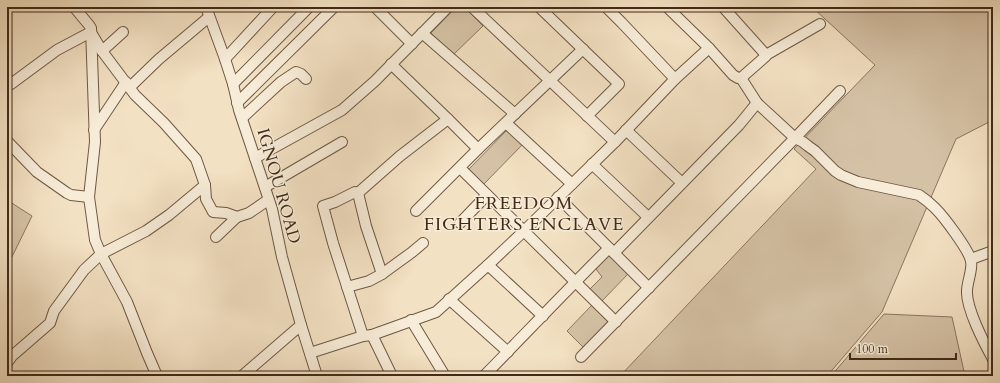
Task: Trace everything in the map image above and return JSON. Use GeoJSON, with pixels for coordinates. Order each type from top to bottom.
{"type":"FeatureCollection","features":[{"type":"Feature","properties":{"kind":"street"},"geometry":{"type":"LineString","coordinates":[[74,7],[91,28],[95,142],[89,197],[95,240],[127,302],[157,376]]}},
{"type":"Feature","properties":{"kind":"street","name":"IGNOU ROAD"},"geometry":{"type":"LineString","coordinates":[[206,7],[225,59],[242,118],[272,209],[282,257],[317,376]]}},
{"type":"Feature","properties":{"kind":"street"},"geometry":{"type":"LineString","coordinates":[[225,59],[273,7]]}},
{"type":"Feature","properties":{"kind":"street"},"geometry":{"type":"LineString","coordinates":[[233,84],[309,7]]}},
{"type":"Feature","properties":{"kind":"street"},"geometry":{"type":"LineString","coordinates":[[238,103],[334,7]]}},
{"type":"Feature","properties":{"kind":"street"},"geometry":{"type":"LineString","coordinates":[[375,7],[412,44]]}},
{"type":"Feature","properties":{"kind":"street"},"geometry":{"type":"LineString","coordinates":[[255,158],[342,110],[375,81],[448,7]]}},
{"type":"Feature","properties":{"kind":"street"},"geometry":{"type":"LineString","coordinates":[[472,7],[615,142]]}},
{"type":"Feature","properties":{"kind":"street"},"geometry":{"type":"LineString","coordinates":[[539,7],[619,84],[587,116]]}},
{"type":"Feature","properties":{"kind":"street"},"geometry":{"type":"LineString","coordinates":[[606,7],[675,79]]}},
{"type":"Feature","properties":{"kind":"street"},"geometry":{"type":"LineString","coordinates":[[668,7],[709,48],[733,75],[741,78],[757,103],[795,138],[808,146],[835,171],[858,182],[919,195],[937,210],[962,242],[971,259],[972,263],[968,283],[967,299],[976,325],[993,359]]}},
{"type":"Feature","properties":{"kind":"street"},"geometry":{"type":"LineString","coordinates":[[723,7],[766,55]]}},
{"type":"Feature","properties":{"kind":"street"},"geometry":{"type":"LineString","coordinates":[[94,130],[128,84],[209,17]]}},
{"type":"Feature","properties":{"kind":"street"},"geometry":{"type":"LineString","coordinates":[[741,78],[766,55],[820,24]]}},
{"type":"Feature","properties":{"kind":"street"},"geometry":{"type":"LineString","coordinates":[[91,32],[102,51],[136,95],[164,123],[196,159],[205,185],[206,199],[213,212],[226,213],[237,217]]}},
{"type":"Feature","properties":{"kind":"street"},"geometry":{"type":"LineString","coordinates":[[11,84],[57,50],[91,32]]}},
{"type":"Feature","properties":{"kind":"street"},"geometry":{"type":"LineString","coordinates":[[102,51],[123,32]]}},
{"type":"Feature","properties":{"kind":"street"},"geometry":{"type":"LineString","coordinates":[[422,33],[515,114]]}},
{"type":"Feature","properties":{"kind":"street"},"geometry":{"type":"LineString","coordinates":[[310,353],[367,336],[436,312],[524,231],[615,142],[675,79],[709,48]]}},
{"type":"Feature","properties":{"kind":"street"},"geometry":{"type":"LineString","coordinates":[[416,211],[478,149],[583,49]]}},
{"type":"Feature","properties":{"kind":"street"},"geometry":{"type":"LineString","coordinates":[[391,64],[478,149]]}},
{"type":"Feature","properties":{"kind":"street"},"geometry":{"type":"LineString","coordinates":[[242,118],[281,82],[292,74],[296,72],[301,74],[306,79]]}},
{"type":"Feature","properties":{"kind":"street"},"geometry":{"type":"LineString","coordinates":[[581,357],[840,90]]}},
{"type":"Feature","properties":{"kind":"street"},"geometry":{"type":"LineString","coordinates":[[484,376],[575,282],[648,217],[682,183],[739,124],[757,103]]}},
{"type":"Feature","properties":{"kind":"street"},"geometry":{"type":"LineString","coordinates":[[392,376],[367,336],[347,287],[333,244],[323,206],[358,192],[400,156],[448,119]]}},
{"type":"Feature","properties":{"kind":"street"},"geometry":{"type":"LineString","coordinates":[[506,122],[572,184]]}},
{"type":"Feature","properties":{"kind":"street"},"geometry":{"type":"LineString","coordinates":[[626,130],[682,183]]}},
{"type":"Feature","properties":{"kind":"street"},"geometry":{"type":"LineString","coordinates":[[7,141],[22,158],[38,172],[67,193],[71,195],[89,197]]}},
{"type":"Feature","properties":{"kind":"street"},"geometry":{"type":"LineString","coordinates":[[264,187],[342,142]]}},
{"type":"Feature","properties":{"kind":"street"},"geometry":{"type":"LineString","coordinates":[[592,164],[648,217]]}},
{"type":"Feature","properties":{"kind":"street"},"geometry":{"type":"LineString","coordinates":[[460,168],[616,322]]}},
{"type":"Feature","properties":{"kind":"street"},"geometry":{"type":"LineString","coordinates":[[7,363],[12,356],[50,323],[54,312],[84,270],[101,254],[146,231],[205,185]]}},
{"type":"Feature","properties":{"kind":"street"},"geometry":{"type":"LineString","coordinates":[[358,192],[366,226],[382,274]]}},
{"type":"Feature","properties":{"kind":"street"},"geometry":{"type":"LineString","coordinates":[[460,224],[487,195]]}},
{"type":"Feature","properties":{"kind":"street"},"geometry":{"type":"LineString","coordinates":[[558,197],[649,288]]}},
{"type":"Feature","properties":{"kind":"street"},"geometry":{"type":"LineString","coordinates":[[216,237],[237,217],[249,213],[268,200]]}},
{"type":"Feature","properties":{"kind":"street"},"geometry":{"type":"LineString","coordinates":[[347,287],[369,281],[382,274],[423,243]]}},
{"type":"Feature","properties":{"kind":"street"},"geometry":{"type":"LineString","coordinates":[[971,259],[993,251]]}},
{"type":"Feature","properties":{"kind":"street"},"geometry":{"type":"LineString","coordinates":[[488,265],[543,316]]}},
{"type":"Feature","properties":{"kind":"street"},"geometry":{"type":"LineString","coordinates":[[450,299],[508,352]]}},
{"type":"Feature","properties":{"kind":"street"},"geometry":{"type":"LineString","coordinates":[[411,320],[445,376]]}},
{"type":"Feature","properties":{"kind":"street"},"geometry":{"type":"LineString","coordinates":[[242,376],[301,325]]}},
{"type":"Feature","properties":{"kind":"shaded area"},"geometry":{"type":"Polygon","coordinates":[[[456,7],[464,7],[483,26],[453,55],[431,33],[456,7]]]}},
{"type":"Feature","properties":{"kind":"shaded area"},"geometry":{"type":"Polygon","coordinates":[[[812,7],[993,7],[993,120],[956,139],[882,312],[827,376],[620,376],[816,169],[794,149],[875,65],[812,7]]]}},
{"type":"Feature","properties":{"kind":"shaded area"},"geometry":{"type":"Polygon","coordinates":[[[508,129],[523,144],[483,185],[468,170],[508,129]]]}},
{"type":"Feature","properties":{"kind":"shaded area"},"geometry":{"type":"Polygon","coordinates":[[[7,200],[32,216],[7,267],[7,200]]]}},
{"type":"Feature","properties":{"kind":"shaded area"},"geometry":{"type":"Polygon","coordinates":[[[609,254],[628,274],[601,302],[589,290],[602,277],[596,269],[609,254]]]}},
{"type":"Feature","properties":{"kind":"shaded area"},"geometry":{"type":"Polygon","coordinates":[[[592,305],[608,322],[583,347],[567,331],[592,305]]]}},
{"type":"Feature","properties":{"kind":"shaded area"},"geometry":{"type":"Polygon","coordinates":[[[884,314],[952,317],[965,376],[831,376],[884,314]]]}},
{"type":"Feature","properties":{"kind":"waterway"},"geometry":{"type":"LineString","coordinates":[[450,12],[455,7]]}},
{"type":"Feature","properties":{"kind":"district","name":"FREEDOM FIGHTERS ENCLAVE"},"geometry":{"type":"Point","coordinates":[524,213]}}]}
